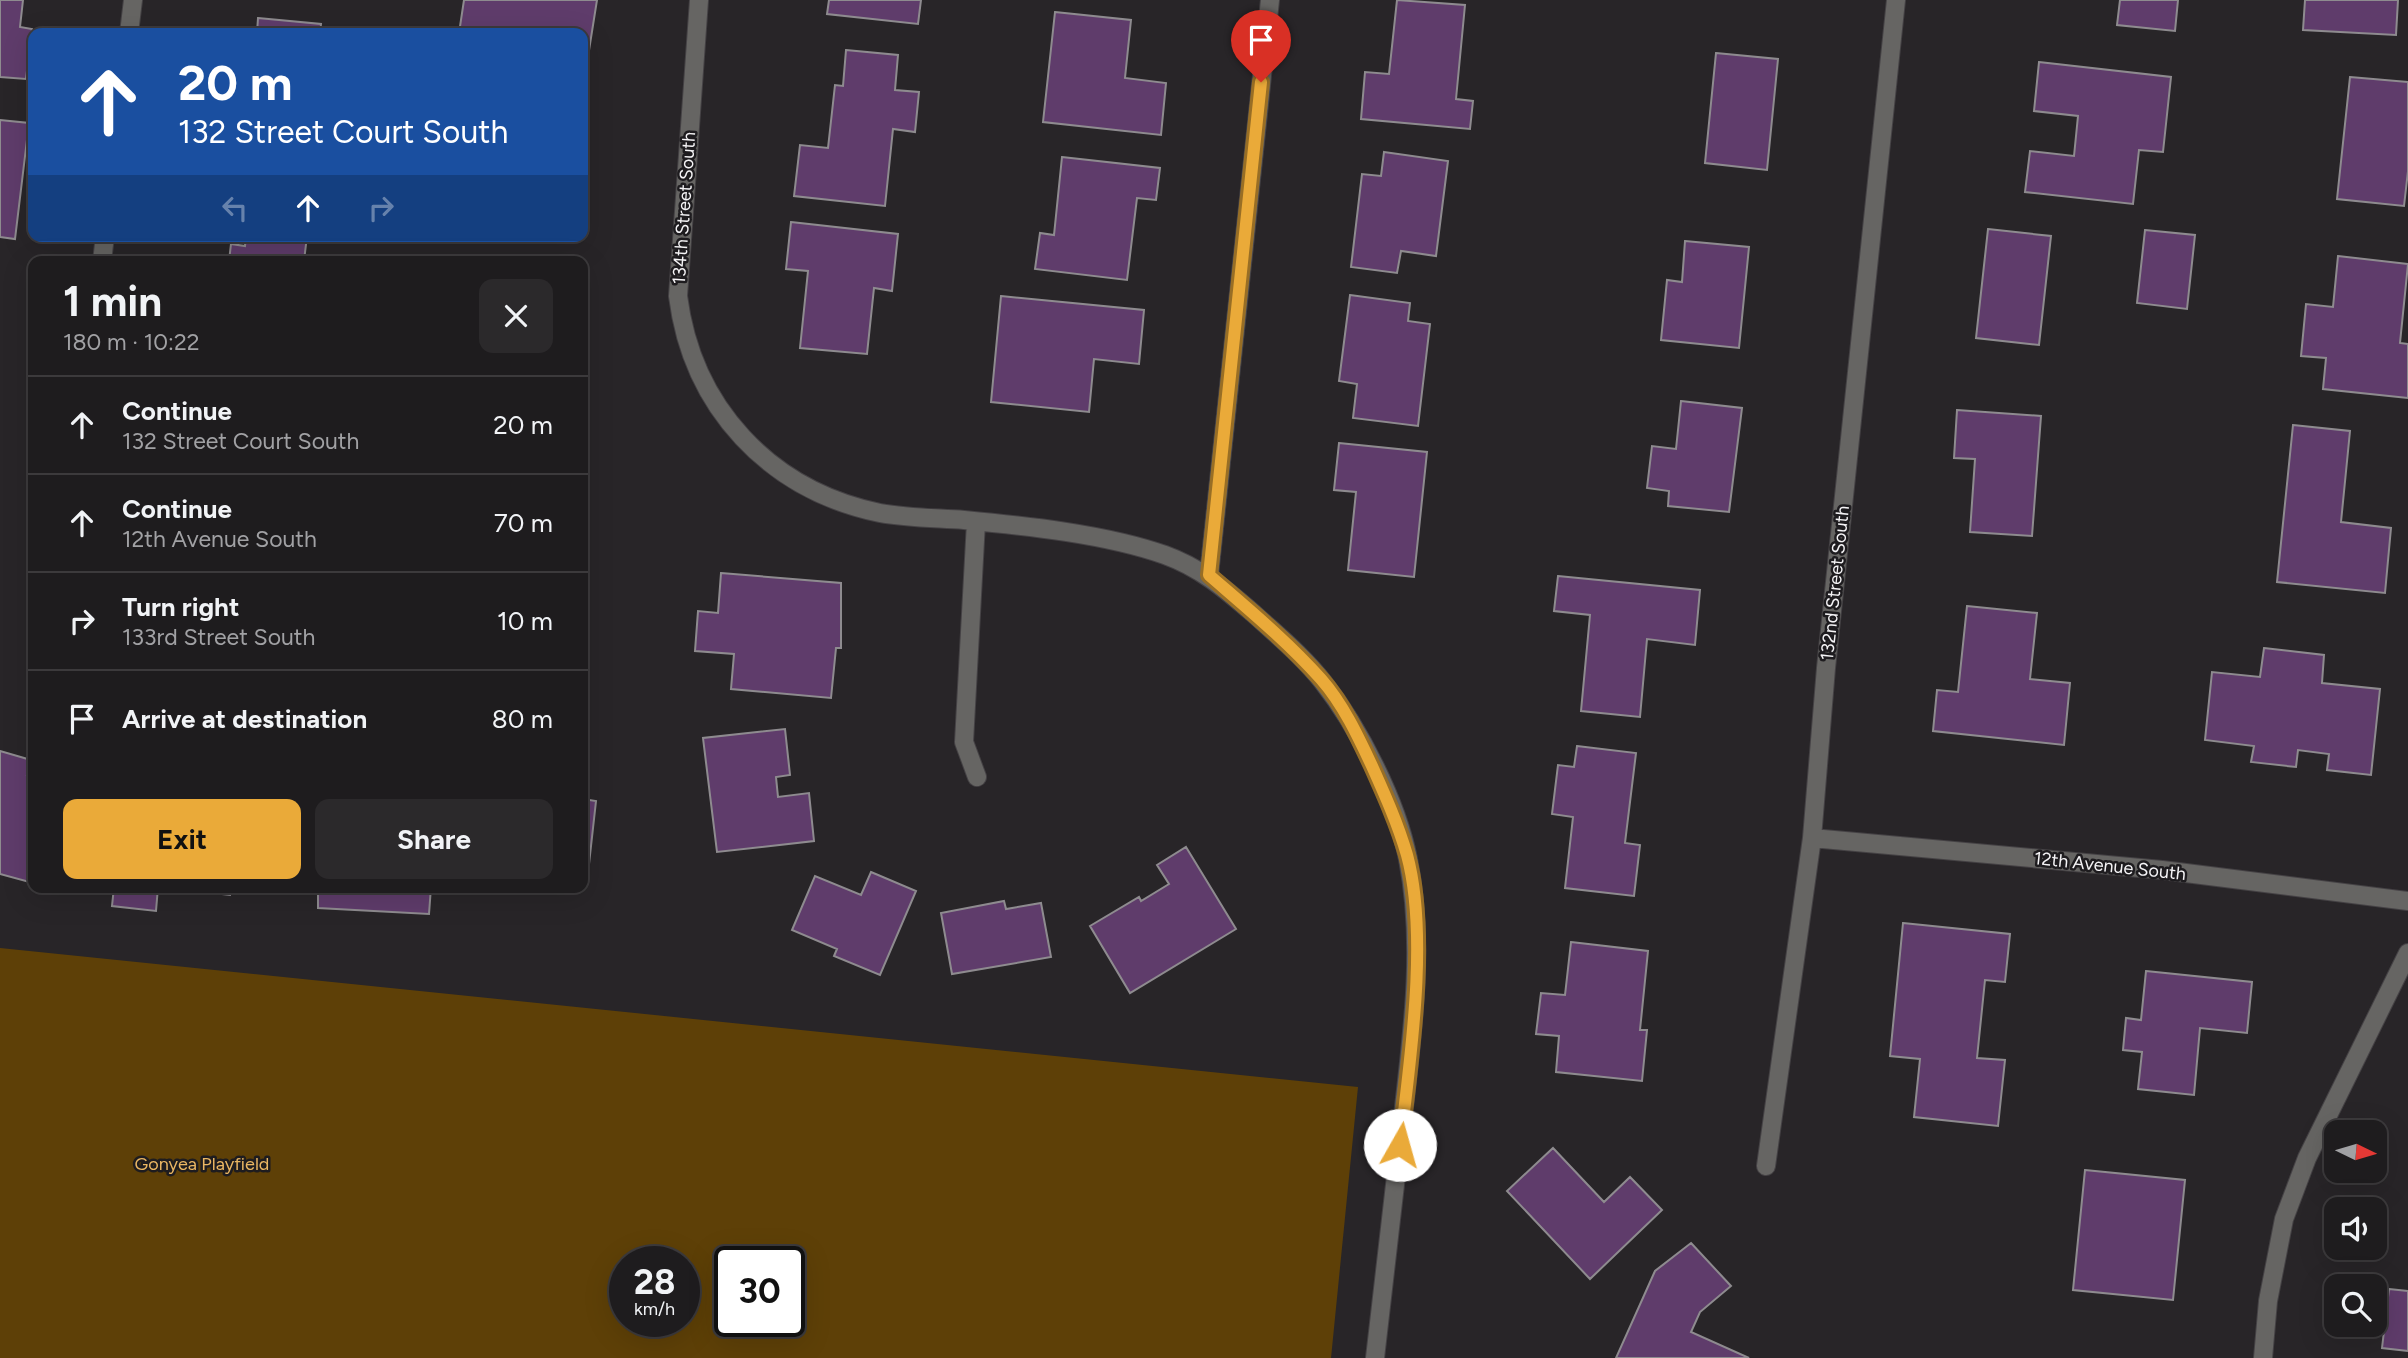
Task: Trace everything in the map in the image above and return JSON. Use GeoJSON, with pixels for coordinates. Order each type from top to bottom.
{"type":"FeatureCollection","features":[{"type":"Feature","properties":{"kind":"street"},"geometry":{"type":"LineString","coordinates":[[130,28],[133,0]]}},
{"type":"Feature","properties":{"kind":"street","name":"134th Street South"},"geometry":{"type":"LineString","coordinates":[[699,0],[678,264],[682,326],[697,371],[730,426],[754,451],[799,483],[855,506],[883,513],[976,522]]}},
{"type":"Feature","properties":{"kind":"street"},"geometry":{"type":"LineString","coordinates":[[1209,575],[1270,0]]}},
{"type":"Feature","properties":{"kind":"street","name":"132nd Street South"},"geometry":{"type":"LineString","coordinates":[[1766,1166],[1812,838],[1826,667],[1896,0]]}},
{"type":"Feature","properties":{"kind":"street"},"geometry":{"type":"LineString","coordinates":[[977,777],[964,742],[976,522],[1049,529],[1151,552],[1209,575],[1258,618],[1323,682],[1358,736],[1391,806],[1408,857],[1414,902],[1414,998],[1375,1358]]}},
{"type":"Feature","properties":{"kind":"street","name":"12th Avenue South"},"geometry":{"type":"LineString","coordinates":[[1812,838],[2162,870],[2408,901]]}},
{"type":"Feature","properties":{"kind":"street"},"geometry":{"type":"LineString","coordinates":[[2263,1358],[2268,1301],[2284,1219],[2307,1158],[2408,953]]}},
{"type":"Feature","properties":{"kind":"green space","name":"Gonyea Playfield"},"geometry":{"type":"Polygon","coordinates":[[[0,948],[1358,1087],[1331,1358],[0,1358],[0,948]]]}},
{"type":"Feature","properties":{"kind":"building"},"geometry":{"type":"Polygon","coordinates":[[[0,0],[23,0],[20,27],[28,28],[26,79],[0,77],[0,0]]]}},
{"type":"Feature","properties":{"kind":"building"},"geometry":{"type":"Polygon","coordinates":[[[464,0],[597,0],[588,57],[588,28],[460,28],[464,0]]]}},
{"type":"Feature","properties":{"kind":"building"},"geometry":{"type":"Polygon","coordinates":[[[829,0],[921,0],[918,24],[827,14],[829,0]]]}},
{"type":"Feature","properties":{"kind":"building"},"geometry":{"type":"Polygon","coordinates":[[[1397,0],[1465,5],[1456,99],[1473,101],[1470,129],[1361,119],[1365,72],[1389,74],[1397,0]]]}},
{"type":"Feature","properties":{"kind":"building"},"geometry":{"type":"Polygon","coordinates":[[[2120,0],[2178,0],[2175,31],[2117,25],[2120,0]]]}},
{"type":"Feature","properties":{"kind":"building"},"geometry":{"type":"Polygon","coordinates":[[[2305,0],[2398,0],[2396,35],[2303,30],[2305,0]]]}},
{"type":"Feature","properties":{"kind":"building"},"geometry":{"type":"Polygon","coordinates":[[[1055,12],[1131,20],[1125,78],[1166,83],[1161,135],[1043,122],[1055,12]]]}},
{"type":"Feature","properties":{"kind":"building"},"geometry":{"type":"Polygon","coordinates":[[[258,18],[321,24],[321,28],[257,28],[258,18]]]}},
{"type":"Feature","properties":{"kind":"building"},"geometry":{"type":"Polygon","coordinates":[[[846,50],[898,55],[895,90],[919,92],[915,132],[893,129],[885,206],[794,196],[800,145],[828,148],[835,85],[843,86],[846,50]]]}},
{"type":"Feature","properties":{"kind":"building"},"geometry":{"type":"Polygon","coordinates":[[[1716,53],[1778,59],[1767,170],[1705,163],[1716,53]]]}},
{"type":"Feature","properties":{"kind":"building"},"geometry":{"type":"Polygon","coordinates":[[[2039,62],[2171,77],[2163,152],[2139,150],[2133,204],[2025,192],[2030,151],[2074,156],[2078,116],[2034,111],[2039,62]]]}},
{"type":"Feature","properties":{"kind":"building"},"geometry":{"type":"Polygon","coordinates":[[[2350,77],[2408,82],[2408,171],[2404,206],[2337,199],[2350,77]]]}},
{"type":"Feature","properties":{"kind":"building"},"geometry":{"type":"Polygon","coordinates":[[[0,120],[28,123],[15,239],[0,237],[0,120]]]}},
{"type":"Feature","properties":{"kind":"building"},"geometry":{"type":"Polygon","coordinates":[[[1384,152],[1448,161],[1436,256],[1401,251],[1397,273],[1351,267],[1362,174],[1381,176],[1384,152]]]}},
{"type":"Feature","properties":{"kind":"building"},"geometry":{"type":"Polygon","coordinates":[[[1062,157],[1160,168],[1156,200],[1137,198],[1127,280],[1035,269],[1040,233],[1054,235],[1062,157]]]}},
{"type":"Feature","properties":{"kind":"building"},"geometry":{"type":"Polygon","coordinates":[[[791,222],[898,234],[892,291],[874,288],[867,354],[800,348],[808,271],[786,269],[791,222]]]}},
{"type":"Feature","properties":{"kind":"building"},"geometry":{"type":"Polygon","coordinates":[[[1988,229],[2051,236],[2039,345],[1976,338],[1988,229]]]}},
{"type":"Feature","properties":{"kind":"building"},"geometry":{"type":"Polygon","coordinates":[[[2145,230],[2195,235],[2187,309],[2137,303],[2145,230]]]}},
{"type":"Feature","properties":{"kind":"building"},"geometry":{"type":"Polygon","coordinates":[[[1685,241],[1749,247],[1739,348],[1661,340],[1667,280],[1682,282],[1685,241]]]}},
{"type":"Feature","properties":{"kind":"building"},"geometry":{"type":"Polygon","coordinates":[[[245,242],[306,242],[305,256],[230,256],[231,244],[245,246],[245,242]]]}},
{"type":"Feature","properties":{"kind":"building"},"geometry":{"type":"Polygon","coordinates":[[[2338,256],[2408,264],[2400,343],[2408,344],[2408,398],[2323,389],[2326,358],[2301,356],[2306,304],[2333,307],[2338,256]]]}},
{"type":"Feature","properties":{"kind":"building"},"geometry":{"type":"Polygon","coordinates":[[[1350,295],[1410,303],[1408,321],[1430,324],[1418,426],[1353,418],[1357,384],[1339,381],[1350,295]]]}},
{"type":"Feature","properties":{"kind":"building"},"geometry":{"type":"Polygon","coordinates":[[[1001,296],[1144,310],[1139,364],[1094,359],[1089,412],[991,402],[1001,296]]]}},
{"type":"Feature","properties":{"kind":"building"},"geometry":{"type":"Polygon","coordinates":[[[1681,401],[1742,408],[1729,512],[1668,506],[1669,491],[1647,488],[1652,446],[1676,449],[1681,401]]]}},
{"type":"Feature","properties":{"kind":"building"},"geometry":{"type":"Polygon","coordinates":[[[1957,410],[2041,416],[2032,536],[1970,532],[1975,459],[1954,458],[1957,410]]]}},
{"type":"Feature","properties":{"kind":"building"},"geometry":{"type":"Polygon","coordinates":[[[2293,425],[2350,431],[2341,522],[2391,528],[2385,593],[2277,582],[2293,425]]]}},
{"type":"Feature","properties":{"kind":"building"},"geometry":{"type":"Polygon","coordinates":[[[1339,443],[1427,452],[1414,577],[1348,570],[1356,492],[1334,490],[1339,443]]]}},
{"type":"Feature","properties":{"kind":"building"},"geometry":{"type":"Polygon","coordinates":[[[721,573],[841,583],[841,648],[836,648],[831,698],[731,689],[734,654],[695,651],[698,611],[718,613],[721,573]]]}},
{"type":"Feature","properties":{"kind":"building"},"geometry":{"type":"Polygon","coordinates":[[[1558,576],[1700,590],[1695,645],[1647,639],[1640,717],[1581,711],[1590,615],[1554,611],[1558,576]]]}},
{"type":"Feature","properties":{"kind":"building"},"geometry":{"type":"Polygon","coordinates":[[[1967,606],[2037,613],[2030,679],[2070,683],[2064,745],[1933,731],[1937,690],[1958,692],[1967,606]]]}},
{"type":"Feature","properties":{"kind":"building"},"geometry":{"type":"Polygon","coordinates":[[[2264,648],[2324,655],[2322,683],[2380,689],[2371,775],[2327,770],[2329,754],[2298,750],[2296,767],[2251,762],[2254,746],[2205,740],[2212,672],[2260,677],[2264,648]]]}},
{"type":"Feature","properties":{"kind":"building"},"geometry":{"type":"Polygon","coordinates":[[[785,729],[790,775],[776,777],[778,797],[809,793],[814,841],[717,852],[703,738],[785,729]]]}},
{"type":"Feature","properties":{"kind":"building"},"geometry":{"type":"Polygon","coordinates":[[[1577,746],[1636,753],[1625,843],[1640,845],[1634,896],[1565,888],[1573,817],[1552,814],[1558,765],[1574,767],[1577,746]]]}},
{"type":"Feature","properties":{"kind":"building"},"geometry":{"type":"Polygon","coordinates":[[[0,751],[28,759],[28,882],[0,874],[0,751]]]}},
{"type":"Feature","properties":{"kind":"building"},"geometry":{"type":"Polygon","coordinates":[[[588,800],[596,801],[588,873],[588,800]]]}},
{"type":"Feature","properties":{"kind":"building"},"geometry":{"type":"Polygon","coordinates":[[[1186,847],[1236,929],[1130,993],[1090,926],[1139,897],[1141,901],[1169,884],[1157,865],[1186,847]]]}},
{"type":"Feature","properties":{"kind":"building"},"geometry":{"type":"Polygon","coordinates":[[[871,872],[916,891],[880,975],[834,956],[837,949],[792,930],[815,876],[861,895],[871,872]]]}},
{"type":"Feature","properties":{"kind":"building"},"geometry":{"type":"Polygon","coordinates":[[[113,893],[158,893],[156,911],[112,906],[113,893]]]}},
{"type":"Feature","properties":{"kind":"building"},"geometry":{"type":"Polygon","coordinates":[[[318,893],[431,893],[429,914],[318,908],[318,893]]]}},
{"type":"Feature","properties":{"kind":"building"},"geometry":{"type":"Polygon","coordinates":[[[1004,901],[1006,909],[1041,903],[1051,957],[952,974],[941,913],[1004,901]]]}},
{"type":"Feature","properties":{"kind":"building"},"geometry":{"type":"Polygon","coordinates":[[[1903,923],[2010,934],[2005,982],[1985,980],[1977,1058],[2005,1060],[1998,1126],[1914,1117],[1920,1059],[1890,1056],[1903,923]]]}},
{"type":"Feature","properties":{"kind":"building"},"geometry":{"type":"Polygon","coordinates":[[[1571,942],[1648,951],[1640,1030],[1647,1030],[1642,1081],[1556,1072],[1559,1036],[1536,1034],[1541,993],[1565,995],[1571,942]]]}},
{"type":"Feature","properties":{"kind":"building"},"geometry":{"type":"Polygon","coordinates":[[[2146,971],[2252,982],[2247,1033],[2200,1028],[2194,1095],[2138,1089],[2142,1052],[2123,1050],[2126,1018],[2141,1020],[2146,971]]]}},
{"type":"Feature","properties":{"kind":"building"},"geometry":{"type":"Polygon","coordinates":[[[1553,1148],[1604,1202],[1630,1177],[1662,1210],[1590,1279],[1507,1191],[1553,1148]]]}},
{"type":"Feature","properties":{"kind":"building"},"geometry":{"type":"Polygon","coordinates":[[[2085,1170],[2185,1180],[2173,1300],[2073,1290],[2085,1170]]]}},
{"type":"Feature","properties":{"kind":"building"},"geometry":{"type":"Polygon","coordinates":[[[1691,1243],[1731,1286],[1700,1312],[1691,1332],[1749,1358],[1616,1358],[1655,1271],[1691,1243]]]}},
{"type":"Feature","properties":{"kind":"building"},"geometry":{"type":"Polygon","coordinates":[[[2389,1289],[2408,1291],[2408,1351],[2382,1348],[2383,1337],[2387,1337],[2389,1289]]]}},
{"type":"Feature","properties":{"kind":"route"},"geometry":{"type":"LineString","coordinates":[[1261,82],[1209,575],[1284,641],[1323,682],[1358,736],[1391,806],[1408,857],[1414,902],[1416,954],[1412,1038],[1400,1145]]}}]}
